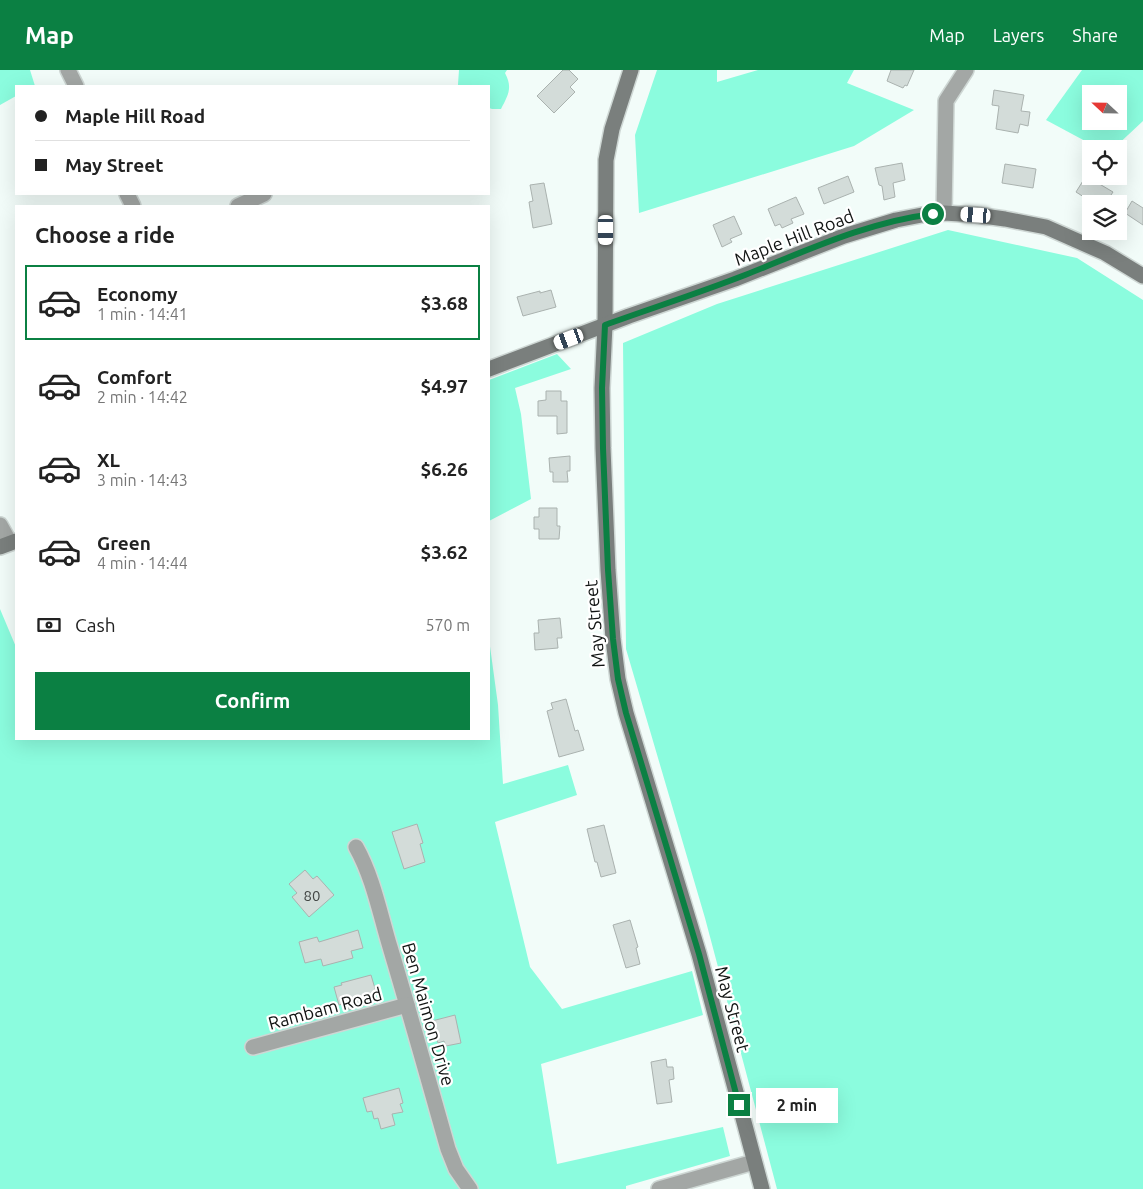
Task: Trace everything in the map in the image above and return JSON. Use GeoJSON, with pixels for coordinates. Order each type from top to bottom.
{"type":"FeatureCollection","features":[{"type":"Feature","properties":{"kind":"street"},"geometry":{"type":"LineString","coordinates":[[68,70],[76,85]]}},
{"type":"Feature","properties":{"kind":"street","name":"May Street"},"geometry":{"type":"LineString","coordinates":[[631,70],[612,129],[606,160],[605,325],[602,388],[603,448],[613,639],[618,679],[626,713],[699,954],[762,1189]]}},
{"type":"Feature","properties":{"kind":"street"},"geometry":{"type":"LineString","coordinates":[[944,213],[946,101],[966,70]]}},
{"type":"Feature","properties":{"kind":"street"},"geometry":{"type":"LineString","coordinates":[[240,205],[262,195]]}},
{"type":"Feature","properties":{"kind":"street","name":"Maple Hill Road"},"geometry":{"type":"LineString","coordinates":[[490,368],[735,279],[844,236],[896,220],[944,213],[1004,218],[1046,227],[1105,253],[1143,276]]}},
{"type":"Feature","properties":{"kind":"street"},"geometry":{"type":"LineString","coordinates":[[0,525],[9,544]]}},
{"type":"Feature","properties":{"kind":"street","name":"Ben Maimon Drive"},"geometry":{"type":"LineString","coordinates":[[356,847],[368,874],[448,1149],[456,1169],[470,1189]]}},
{"type":"Feature","properties":{"kind":"street","name":"Rambam Road"},"geometry":{"type":"LineString","coordinates":[[253,1047],[407,1005]]}},
{"type":"Feature","properties":{"kind":"street"},"geometry":{"type":"LineString","coordinates":[[659,1189],[754,1162]]}},
{"type":"Feature","properties":{"kind":"green space"},"geometry":{"type":"Polygon","coordinates":[[[0,70],[30,70],[35,85],[15,85],[15,97],[0,105],[0,70]]]}},
{"type":"Feature","properties":{"kind":"green space"},"geometry":{"type":"Polygon","coordinates":[[[459,70],[507,70],[505,73],[509,83],[509,91],[501,109],[492,109],[490,108],[490,85],[458,85],[459,70]]]}},
{"type":"Feature","properties":{"kind":"green space"},"geometry":{"type":"Polygon","coordinates":[[[657,70],[717,70],[717,82],[758,70],[854,70],[847,83],[914,110],[854,146],[639,213],[635,135],[657,70]]]}},
{"type":"Feature","properties":{"kind":"green space"},"geometry":{"type":"Polygon","coordinates":[[[1082,70],[1143,70],[1143,121],[1123,140],[1083,140],[1046,120],[1082,70]]]}},
{"type":"Feature","properties":{"kind":"green space"},"geometry":{"type":"Polygon","coordinates":[[[948,230],[1077,258],[1143,300],[1143,1189],[777,1189],[705,918],[626,649],[623,343],[717,304],[948,230]]]}},
{"type":"Feature","properties":{"kind":"green space"},"geometry":{"type":"Polygon","coordinates":[[[557,354],[571,369],[515,388],[521,414],[531,499],[490,520],[490,380],[557,354]]]}},
{"type":"Feature","properties":{"kind":"green space"},"geometry":{"type":"Polygon","coordinates":[[[0,609],[15,645],[15,740],[490,740],[490,646],[498,705],[503,784],[568,765],[577,795],[495,822],[530,967],[562,1009],[692,971],[703,1015],[541,1064],[557,1164],[723,1127],[730,1156],[626,1186],[626,1189],[0,1189],[0,609]]]}},
{"type":"Feature","properties":{"kind":"building"},"geometry":{"type":"Polygon","coordinates":[[[563,70],[569,70],[578,79],[570,87],[575,92],[554,113],[537,96],[563,70]]]}},
{"type":"Feature","properties":{"kind":"building"},"geometry":{"type":"Polygon","coordinates":[[[891,70],[914,70],[907,86],[905,85],[903,88],[887,81],[891,70]]]}},
{"type":"Feature","properties":{"kind":"building"},"geometry":{"type":"Polygon","coordinates":[[[994,90],[1024,95],[1021,111],[1030,112],[1028,126],[1020,124],[1018,133],[996,129],[999,106],[992,105],[994,90]]]}},
{"type":"Feature","properties":{"kind":"building"},"geometry":{"type":"Polygon","coordinates":[[[902,163],[905,180],[893,183],[895,197],[884,200],[882,186],[879,185],[875,168],[902,163]]]}},
{"type":"Feature","properties":{"kind":"building"},"geometry":{"type":"Polygon","coordinates":[[[1005,164],[1036,169],[1033,188],[1002,183],[1005,164]]]}},
{"type":"Feature","properties":{"kind":"building"},"geometry":{"type":"Polygon","coordinates":[[[848,176],[854,192],[824,204],[818,188],[848,176]]]}},
{"type":"Feature","properties":{"kind":"building"},"geometry":{"type":"Polygon","coordinates":[[[1082,182],[1082,185],[1101,185],[1113,192],[1111,195],[1082,196],[1076,192],[1082,182]]]}},
{"type":"Feature","properties":{"kind":"building"},"geometry":{"type":"Polygon","coordinates":[[[544,183],[552,224],[533,228],[529,202],[533,201],[530,185],[544,183]]]}},
{"type":"Feature","properties":{"kind":"building"},"geometry":{"type":"Polygon","coordinates":[[[796,197],[804,214],[791,219],[793,223],[782,228],[780,224],[775,226],[768,209],[796,197]]]}},
{"type":"Feature","properties":{"kind":"building"},"geometry":{"type":"Polygon","coordinates":[[[1132,201],[1143,208],[1143,225],[1127,214],[1127,210],[1132,201]]]}},
{"type":"Feature","properties":{"kind":"building"},"geometry":{"type":"Polygon","coordinates":[[[734,216],[742,234],[730,239],[732,242],[722,247],[713,225],[734,216]]]}},
{"type":"Feature","properties":{"kind":"building"},"geometry":{"type":"Polygon","coordinates":[[[551,290],[556,307],[523,316],[517,297],[551,290]]]}},
{"type":"Feature","properties":{"kind":"building"},"geometry":{"type":"Polygon","coordinates":[[[546,391],[561,391],[561,401],[567,401],[567,433],[557,434],[557,416],[538,416],[538,401],[546,400],[546,391]]]}},
{"type":"Feature","properties":{"kind":"building"},"geometry":{"type":"Polygon","coordinates":[[[570,456],[570,471],[567,471],[568,482],[553,482],[553,472],[550,472],[549,458],[570,456]]]}},
{"type":"Feature","properties":{"kind":"building"},"geometry":{"type":"Polygon","coordinates":[[[539,508],[557,508],[557,526],[560,526],[559,539],[539,539],[539,529],[534,529],[534,517],[539,517],[539,508]]]}},
{"type":"Feature","properties":{"kind":"building"},"geometry":{"type":"Polygon","coordinates":[[[560,618],[562,638],[557,638],[558,648],[535,650],[534,633],[539,633],[538,620],[560,618]]]}},
{"type":"Feature","properties":{"kind":"building"},"geometry":{"type":"Polygon","coordinates":[[[566,699],[575,731],[578,730],[584,750],[559,757],[547,711],[553,709],[551,703],[566,699]]]}},
{"type":"Feature","properties":{"kind":"building"},"geometry":{"type":"Polygon","coordinates":[[[417,824],[423,843],[420,844],[425,862],[404,869],[392,832],[417,824]]]}},
{"type":"Feature","properties":{"kind":"building"},"geometry":{"type":"Polygon","coordinates":[[[604,825],[616,873],[601,877],[597,862],[595,862],[587,829],[604,825]]]}},
{"type":"Feature","properties":{"kind":"building"},"geometry":{"type":"Polygon","coordinates":[[[305,870],[313,879],[317,876],[334,895],[309,917],[292,897],[297,893],[289,884],[305,870]]]}},
{"type":"Feature","properties":{"kind":"building"},"geometry":{"type":"Polygon","coordinates":[[[630,920],[638,947],[636,948],[640,964],[626,968],[613,925],[630,920]]]}},
{"type":"Feature","properties":{"kind":"building"},"geometry":{"type":"Polygon","coordinates":[[[358,930],[363,948],[351,951],[353,958],[323,966],[321,959],[305,963],[299,942],[317,937],[319,942],[358,930]]]}},
{"type":"Feature","properties":{"kind":"building"},"geometry":{"type":"Polygon","coordinates":[[[371,975],[376,992],[373,993],[376,1002],[349,1010],[347,1003],[339,1005],[334,987],[342,985],[341,983],[371,975]]]}},
{"type":"Feature","properties":{"kind":"building"},"geometry":{"type":"Polygon","coordinates":[[[455,1015],[461,1043],[446,1046],[444,1041],[438,1043],[432,1021],[455,1015]]]}},
{"type":"Feature","properties":{"kind":"building"},"geometry":{"type":"Polygon","coordinates":[[[666,1059],[667,1067],[673,1067],[674,1079],[669,1080],[672,1102],[657,1104],[651,1062],[666,1059]]]}},
{"type":"Feature","properties":{"kind":"building"},"geometry":{"type":"Polygon","coordinates":[[[399,1088],[403,1103],[400,1104],[403,1112],[392,1114],[395,1125],[381,1129],[378,1118],[374,1119],[372,1111],[367,1112],[363,1098],[399,1088]]]}},
{"type":"Feature","properties":{"kind":"route"},"geometry":{"type":"LineString","coordinates":[[739,1105],[699,954],[626,713],[618,679],[608,570],[603,448],[602,388],[605,325],[735,279],[844,236],[896,220],[933,214]]}}]}
